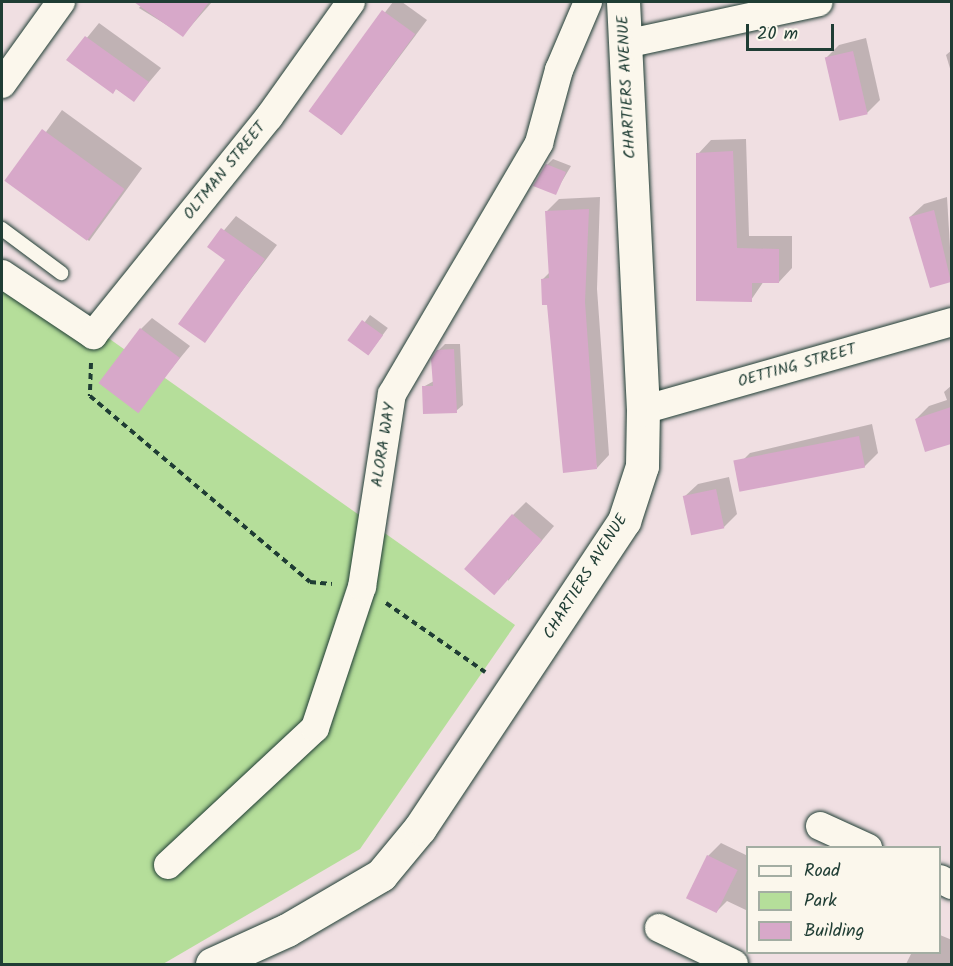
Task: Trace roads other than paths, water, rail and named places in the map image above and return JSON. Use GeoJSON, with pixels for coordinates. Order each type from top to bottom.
{"type":"FeatureCollection","features":[{"type":"Feature","properties":{"kind":"street"},"geometry":{"type":"LineString","coordinates":[[2,84],[61,2]]}},
{"type":"Feature","properties":{"kind":"street","name":"OLTMAN STREET"},"geometry":{"type":"LineString","coordinates":[[2,274],[93,335],[269,117],[351,2]]}},
{"type":"Feature","properties":{"kind":"street","name":"ALORA WAY"},"geometry":{"type":"LineString","coordinates":[[168,865],[315,728],[362,586],[392,394],[539,143],[559,70],[588,2]]}},
{"type":"Feature","properties":{"kind":"street","name":"CHARTIERS AVENUE"},"geometry":{"type":"LineString","coordinates":[[212,964],[287,930],[381,875],[420,828],[513,692],[624,521],[642,465],[643,410],[623,2]]}},
{"type":"Feature","properties":{"kind":"street"},"geometry":{"type":"LineString","coordinates":[[625,44],[819,2]]}},
{"type":"Feature","properties":{"kind":"street","name":"OETTING STREET"},"geometry":{"type":"LineString","coordinates":[[643,410],[951,322]]}},
{"type":"Feature","properties":{"kind":"street"},"geometry":{"type":"LineString","coordinates":[[820,826],[864,846]]}},
{"type":"Feature","properties":{"kind":"street"},"geometry":{"type":"LineString","coordinates":[[659,928],[734,964]]}},
{"type":"Feature","properties":{"kind":"lane"},"geometry":{"type":"LineString","coordinates":[[2,229],[61,273]]}}]}
